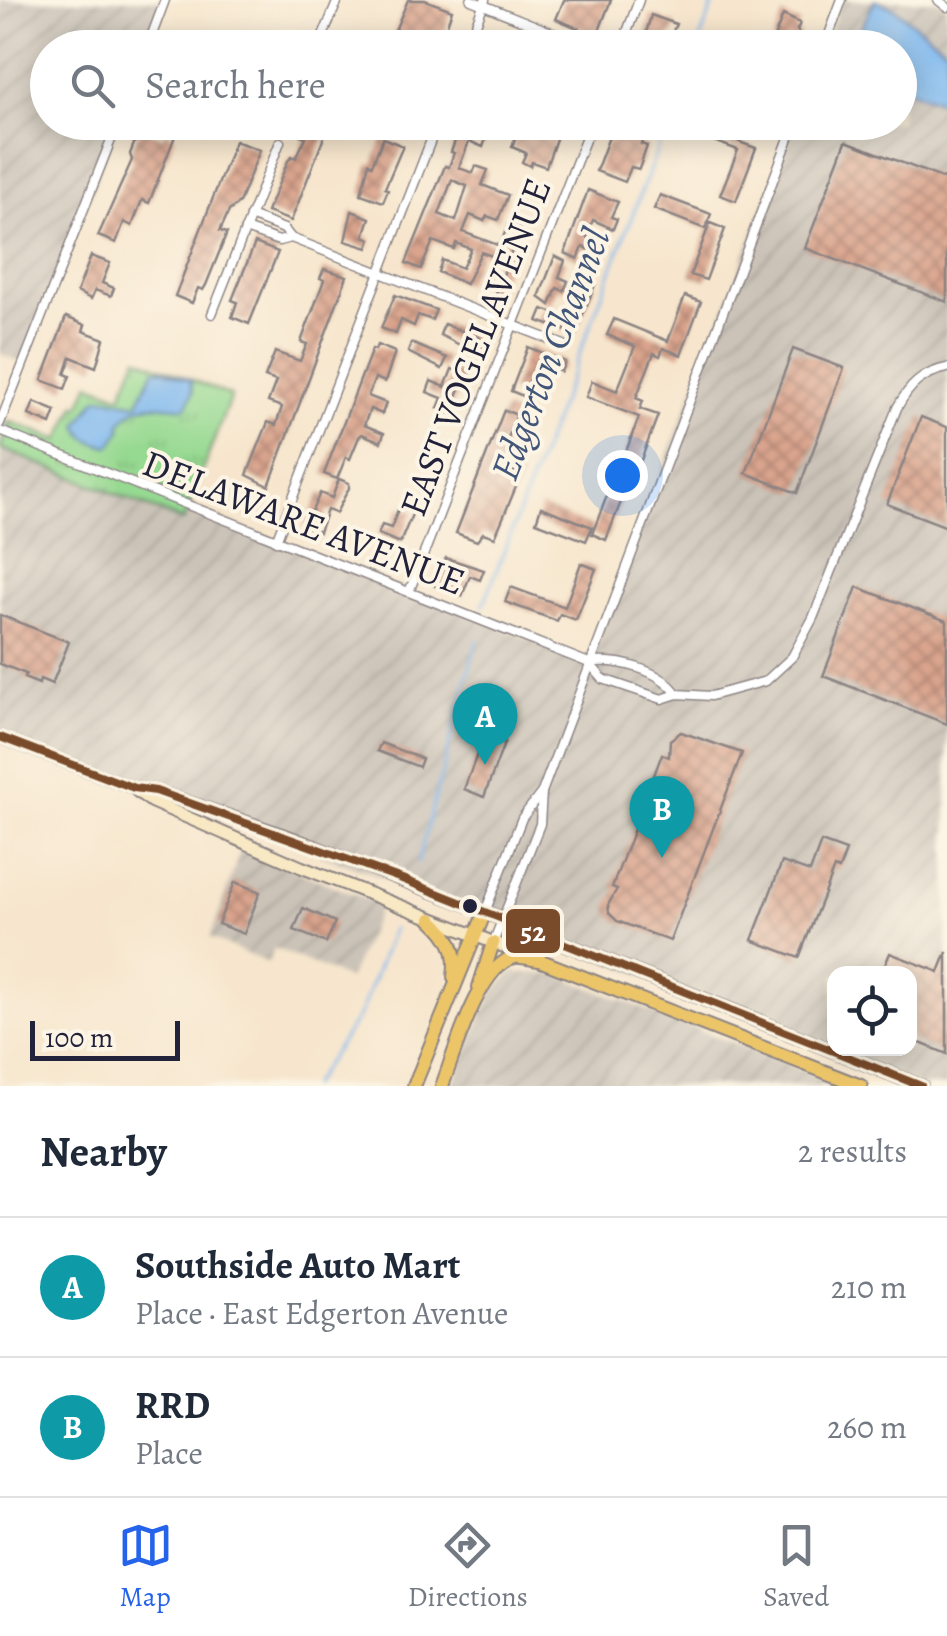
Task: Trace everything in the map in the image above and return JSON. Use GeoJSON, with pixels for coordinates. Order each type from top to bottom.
{"type":"FeatureCollection","features":[{"type":"Feature","properties":{"kind":"main road"},"geometry":{"type":"LineString","coordinates":[[0,736],[134,788],[156,791],[303,842],[503,918],[921,1086]]}},
{"type":"Feature","properties":{"kind":"main road"},"geometry":{"type":"LineString","coordinates":[[134,788],[152,802],[294,864],[860,1086]]}},
{"type":"Feature","properties":{"kind":"main road"},"geometry":{"type":"LineString","coordinates":[[294,864],[303,842]]}},
{"type":"Feature","properties":{"kind":"main road"},"geometry":{"type":"LineString","coordinates":[[414,1086],[485,912]]}},
{"type":"Feature","properties":{"kind":"main road"},"geometry":{"type":"LineString","coordinates":[[431,918],[446,932],[453,946],[456,963],[452,993]]}},
{"type":"Feature","properties":{"kind":"main road"},"geometry":{"type":"LineString","coordinates":[[442,1086],[478,994],[493,942]]}},
{"type":"Feature","properties":{"kind":"main road"},"geometry":{"type":"LineString","coordinates":[[478,994],[508,960],[539,960]]}},
{"type":"Feature","properties":{"kind":"street"},"geometry":{"type":"LineString","coordinates":[[154,30],[166,0]]}},
{"type":"Feature","properties":{"kind":"street"},"geometry":{"type":"LineString","coordinates":[[326,30],[338,0]]}},
{"type":"Feature","properties":{"kind":"street"},"geometry":{"type":"LineString","coordinates":[[472,0],[549,30]]}},
{"type":"Feature","properties":{"kind":"street"},"geometry":{"type":"LineString","coordinates":[[628,30],[640,0]]}},
{"type":"Feature","properties":{"kind":"street"},"geometry":{"type":"LineString","coordinates":[[831,30],[842,0]]}},
{"type":"Feature","properties":{"kind":"street"},"geometry":{"type":"LineString","coordinates":[[938,0],[947,7]]}},
{"type":"Feature","properties":{"kind":"street"},"geometry":{"type":"LineString","coordinates":[[474,30],[484,2]]}},
{"type":"Feature","properties":{"kind":"street"},"geometry":{"type":"LineString","coordinates":[[0,423],[111,140]]}},
{"type":"Feature","properties":{"kind":"street"},"geometry":{"type":"LineString","coordinates":[[276,541],[431,140]]}},
{"type":"Feature","properties":{"kind":"street","name":"EAST VOGEL AVENUE"},"geometry":{"type":"LineString","coordinates":[[409,592],[585,140]]}},
{"type":"Feature","properties":{"kind":"street"},"geometry":{"type":"LineString","coordinates":[[493,942],[540,824],[542,792],[589,662],[788,140]]}},
{"type":"Feature","properties":{"kind":"street"},"geometry":{"type":"LineString","coordinates":[[212,314],[280,142]]}},
{"type":"Feature","properties":{"kind":"street"},"geometry":{"type":"LineString","coordinates":[[250,216],[284,229],[290,238],[564,345]]}},
{"type":"Feature","properties":{"kind":"street"},"geometry":{"type":"LineString","coordinates":[[245,228],[279,242],[290,238]]}},
{"type":"Feature","properties":{"kind":"street"},"geometry":{"type":"LineString","coordinates":[[589,662],[604,679],[662,699],[677,694],[710,696],[760,685],[792,657],[812,618],[904,395],[925,374],[947,368]]}},
{"type":"Feature","properties":{"kind":"street","name":"DELAWARE AVENUE"},"geometry":{"type":"LineString","coordinates":[[0,431],[589,662]]}},
{"type":"Feature","properties":{"kind":"street"},"geometry":{"type":"LineString","coordinates":[[589,662],[610,659],[668,681],[677,694]]}},
{"type":"Feature","properties":{"kind":"street"},"geometry":{"type":"LineString","coordinates":[[485,912],[522,818],[542,792]]}},
{"type":"Feature","properties":{"kind":"shaded area"},"geometry":{"type":"Polygon","coordinates":[[[0,0],[165,0],[154,30],[30,30],[30,140],[111,140],[24,363],[0,354],[0,0]]]}},
{"type":"Feature","properties":{"kind":"shaded area"},"geometry":{"type":"Polygon","coordinates":[[[842,0],[938,0],[947,7],[947,1086],[921,1086],[845,1056],[917,1056],[917,966],[827,966],[827,1049],[558,942],[0,736],[0,421],[191,499],[188,506],[589,662],[789,140],[917,140],[917,30],[831,30],[842,0]]]}},
{"type":"Feature","properties":{"kind":"shaded area"},"geometry":{"type":"Polygon","coordinates":[[[241,849],[381,905],[348,979],[274,948],[268,963],[210,938],[241,849]]]}},
{"type":"Feature","properties":{"kind":"shaded area"},"geometry":{"type":"Polygon","coordinates":[[[513,972],[557,975],[844,1086],[452,1086],[493,992],[513,972]]]}},
{"type":"Feature","properties":{"kind":"green space"},"geometry":{"type":"Polygon","coordinates":[[[137,357],[231,396],[183,521],[0,448],[9,430],[8,421],[60,440],[90,383],[121,396],[137,357]]]}},
{"type":"Feature","properties":{"kind":"water"},"geometry":{"type":"Polygon","coordinates":[[[875,0],[894,8],[947,49],[947,104],[917,93],[917,30],[860,30],[875,0]]]}},
{"type":"Feature","properties":{"kind":"water"},"geometry":{"type":"Polygon","coordinates":[[[154,370],[191,380],[193,393],[186,407],[152,405],[137,409],[121,422],[121,431],[110,446],[86,438],[78,425],[96,399],[137,404],[154,370]]]}},
{"type":"Feature","properties":{"kind":"building"},"geometry":{"type":"Polygon","coordinates":[[[408,0],[425,0],[452,10],[445,30],[395,30],[408,0]]]}},
{"type":"Feature","properties":{"kind":"building"},"geometry":{"type":"Polygon","coordinates":[[[564,0],[611,0],[599,30],[583,30],[556,19],[564,0]]]}},
{"type":"Feature","properties":{"kind":"building"},"geometry":{"type":"Polygon","coordinates":[[[651,15],[676,24],[674,30],[647,30],[651,15]]]}},
{"type":"Feature","properties":{"kind":"building"},"geometry":{"type":"Polygon","coordinates":[[[783,15],[800,23],[797,30],[777,30],[783,15]]]}},
{"type":"Feature","properties":{"kind":"building"},"geometry":{"type":"Polygon","coordinates":[[[135,140],[173,140],[149,203],[142,200],[132,226],[124,222],[116,243],[98,236],[132,160],[135,140]]]}},
{"type":"Feature","properties":{"kind":"building"},"geometry":{"type":"Polygon","coordinates":[[[305,140],[323,140],[291,221],[267,212],[288,161],[292,156],[296,158],[305,140]]]}},
{"type":"Feature","properties":{"kind":"building"},"geometry":{"type":"Polygon","coordinates":[[[382,140],[403,146],[383,202],[361,194],[369,163],[372,165],[382,140]]]}},
{"type":"Feature","properties":{"kind":"building"},"geometry":{"type":"Polygon","coordinates":[[[455,140],[486,140],[483,147],[469,141],[459,168],[473,173],[476,166],[488,170],[482,185],[508,195],[498,220],[487,216],[484,221],[470,215],[463,232],[500,246],[508,224],[520,228],[494,300],[483,295],[498,258],[481,252],[466,284],[438,272],[442,260],[462,268],[471,249],[456,243],[454,249],[433,241],[421,269],[406,263],[445,166],[449,167],[454,153],[451,152],[455,140]],[[452,180],[439,214],[456,221],[467,186],[452,180]]]}},
{"type":"Feature","properties":{"kind":"building"},"geometry":{"type":"Polygon","coordinates":[[[515,140],[556,140],[546,167],[522,162],[526,153],[512,147],[515,140]]]}},
{"type":"Feature","properties":{"kind":"building"},"geometry":{"type":"Polygon","coordinates":[[[608,140],[642,140],[641,144],[647,146],[639,169],[631,167],[625,182],[596,171],[608,140]]]}},
{"type":"Feature","properties":{"kind":"building"},"geometry":{"type":"Polygon","coordinates":[[[711,140],[740,140],[756,148],[736,201],[720,195],[738,150],[711,140]]]}},
{"type":"Feature","properties":{"kind":"building"},"geometry":{"type":"Polygon","coordinates":[[[235,141],[260,150],[239,203],[229,211],[220,231],[227,233],[206,285],[203,290],[198,288],[192,303],[175,296],[235,141]]]}},
{"type":"Feature","properties":{"kind":"building"},"geometry":{"type":"Polygon","coordinates":[[[846,141],[947,180],[947,302],[805,248],[846,141]]]}},
{"type":"Feature","properties":{"kind":"building"},"geometry":{"type":"Polygon","coordinates":[[[588,190],[618,202],[611,217],[617,219],[613,229],[593,220],[586,237],[600,242],[596,252],[583,247],[578,259],[565,253],[588,190]]]}},
{"type":"Feature","properties":{"kind":"building"},"geometry":{"type":"Polygon","coordinates":[[[660,195],[711,214],[705,229],[654,209],[660,195]]]}},
{"type":"Feature","properties":{"kind":"building"},"geometry":{"type":"Polygon","coordinates":[[[352,211],[370,218],[364,236],[371,239],[368,248],[345,241],[352,211]]]}},
{"type":"Feature","properties":{"kind":"building"},"geometry":{"type":"Polygon","coordinates":[[[710,223],[725,229],[706,280],[690,275],[710,223]]]}},
{"type":"Feature","properties":{"kind":"building"},"geometry":{"type":"Polygon","coordinates":[[[255,243],[278,252],[249,324],[232,317],[237,302],[232,300],[255,243]]]}},
{"type":"Feature","properties":{"kind":"building"},"geometry":{"type":"Polygon","coordinates":[[[91,256],[110,263],[102,283],[114,288],[111,296],[95,290],[91,299],[77,292],[91,256]]]}},
{"type":"Feature","properties":{"kind":"building"},"geometry":{"type":"Polygon","coordinates":[[[555,256],[565,261],[559,277],[568,281],[564,291],[557,288],[550,305],[539,297],[555,256]]]}},
{"type":"Feature","properties":{"kind":"building"},"geometry":{"type":"Polygon","coordinates":[[[324,269],[347,276],[269,486],[247,475],[268,422],[276,425],[282,407],[268,402],[276,381],[265,377],[275,352],[300,361],[307,344],[301,342],[324,280],[320,278],[324,269]]]}},
{"type":"Feature","properties":{"kind":"building"},"geometry":{"type":"Polygon","coordinates":[[[582,280],[595,285],[575,334],[538,321],[543,309],[570,318],[582,280]]]}},
{"type":"Feature","properties":{"kind":"building"},"geometry":{"type":"Polygon","coordinates":[[[395,295],[436,310],[432,320],[418,315],[414,326],[401,320],[396,334],[381,328],[395,295]]]}},
{"type":"Feature","properties":{"kind":"building"},"geometry":{"type":"Polygon","coordinates":[[[685,296],[701,302],[681,355],[663,348],[660,356],[654,353],[636,398],[643,401],[640,409],[658,415],[638,468],[622,462],[639,417],[586,397],[592,381],[617,391],[635,346],[607,335],[614,319],[668,341],[685,296]]]}},
{"type":"Feature","properties":{"kind":"building"},"geometry":{"type":"Polygon","coordinates":[[[66,317],[85,325],[83,331],[104,339],[96,367],[71,357],[65,389],[42,380],[66,317]]]}},
{"type":"Feature","properties":{"kind":"building"},"geometry":{"type":"Polygon","coordinates":[[[444,324],[480,338],[474,352],[440,335],[444,324]]]}},
{"type":"Feature","properties":{"kind":"building"},"geometry":{"type":"Polygon","coordinates":[[[411,343],[447,358],[442,369],[408,352],[411,343]]]}},
{"type":"Feature","properties":{"kind":"building"},"geometry":{"type":"Polygon","coordinates":[[[377,345],[395,352],[385,382],[375,378],[368,396],[386,403],[382,414],[370,409],[364,425],[384,433],[381,442],[362,434],[337,479],[324,474],[372,349],[377,345]]]}},
{"type":"Feature","properties":{"kind":"building"},"geometry":{"type":"Polygon","coordinates":[[[528,347],[565,362],[561,372],[546,366],[541,377],[532,374],[523,396],[511,391],[528,347]]]}},
{"type":"Feature","properties":{"kind":"building"},"geometry":{"type":"Polygon","coordinates":[[[793,349],[844,368],[797,493],[746,473],[793,349]]]}},
{"type":"Feature","properties":{"kind":"building"},"geometry":{"type":"Polygon","coordinates":[[[452,369],[466,374],[450,413],[438,408],[442,398],[427,392],[431,381],[445,387],[452,369]]]}},
{"type":"Feature","properties":{"kind":"building"},"geometry":{"type":"Polygon","coordinates":[[[34,402],[56,411],[51,424],[29,415],[34,402]]]}},
{"type":"Feature","properties":{"kind":"building"},"geometry":{"type":"Polygon","coordinates":[[[504,410],[517,415],[506,444],[518,449],[509,470],[521,475],[495,537],[483,533],[477,541],[456,533],[504,410]]]}},
{"type":"Feature","properties":{"kind":"building"},"geometry":{"type":"Polygon","coordinates":[[[921,417],[947,427],[947,527],[887,504],[921,417]]]}},
{"type":"Feature","properties":{"kind":"building"},"geometry":{"type":"Polygon","coordinates":[[[339,479],[349,483],[349,488],[336,513],[327,510],[319,532],[305,526],[320,493],[332,498],[339,479]]]}},
{"type":"Feature","properties":{"kind":"building"},"geometry":{"type":"Polygon","coordinates":[[[612,483],[626,489],[606,540],[592,534],[612,483]]]}},
{"type":"Feature","properties":{"kind":"building"},"geometry":{"type":"Polygon","coordinates":[[[399,507],[413,512],[400,543],[378,534],[382,525],[391,528],[399,507]]]}},
{"type":"Feature","properties":{"kind":"building"},"geometry":{"type":"Polygon","coordinates":[[[541,507],[592,527],[586,541],[536,522],[541,507]]]}},
{"type":"Feature","properties":{"kind":"building"},"geometry":{"type":"Polygon","coordinates":[[[446,558],[484,570],[480,580],[470,576],[462,596],[435,586],[446,558]]]}},
{"type":"Feature","properties":{"kind":"building"},"geometry":{"type":"Polygon","coordinates":[[[581,563],[596,569],[576,620],[560,614],[557,621],[505,602],[511,587],[565,607],[581,563]]]}},
{"type":"Feature","properties":{"kind":"building"},"geometry":{"type":"Polygon","coordinates":[[[857,587],[947,621],[947,724],[823,676],[857,587]]]}},
{"type":"Feature","properties":{"kind":"building"},"geometry":{"type":"Polygon","coordinates":[[[0,615],[69,642],[52,684],[40,679],[39,684],[0,664],[0,615]]]}},
{"type":"Feature","properties":{"kind":"building"},"geometry":{"type":"Polygon","coordinates":[[[681,732],[742,753],[670,941],[617,921],[609,913],[608,905],[617,889],[612,887],[634,829],[645,814],[640,812],[662,754],[669,757],[670,740],[681,732]]]}},
{"type":"Feature","properties":{"kind":"building"},"geometry":{"type":"Polygon","coordinates":[[[485,733],[505,741],[484,797],[464,789],[485,733]]]}},
{"type":"Feature","properties":{"kind":"building"},"geometry":{"type":"Polygon","coordinates":[[[381,743],[422,759],[419,767],[377,751],[381,743]]]}},
{"type":"Feature","properties":{"kind":"building"},"geometry":{"type":"Polygon","coordinates":[[[821,842],[846,851],[839,870],[834,868],[799,958],[752,940],[782,862],[810,872],[821,842]]]}},
{"type":"Feature","properties":{"kind":"building"},"geometry":{"type":"Polygon","coordinates":[[[235,882],[260,892],[244,934],[218,924],[235,882]]]}},
{"type":"Feature","properties":{"kind":"building"},"geometry":{"type":"Polygon","coordinates":[[[303,908],[335,922],[326,943],[294,930],[303,908]]]}},
{"type":"Feature","properties":{"kind":"building"},"geometry":{"type":"Polygon","coordinates":[[[947,952],[947,1054],[917,1042],[917,966],[884,966],[890,953],[939,972],[947,952]]]}},
{"type":"Feature","properties":{"kind":"waterway","name":"Edgerton Channel"},"geometry":{"type":"LineString","coordinates":[[704,30],[715,0]]}},
{"type":"Feature","properties":{"kind":"waterway","name":"Edgerton Channel"},"geometry":{"type":"LineString","coordinates":[[483,606],[661,140]]}},
{"type":"Feature","properties":{"kind":"waterway","name":"Edgerton Channel"},"geometry":{"type":"LineString","coordinates":[[418,862],[477,640]]}},
{"type":"Feature","properties":{"kind":"waterway","name":"Edgerton Channel"},"geometry":{"type":"LineString","coordinates":[[311,1086],[360,1014],[393,928]]}},
{"type":"Feature","properties":{"kind":"transit line","name":"52"},"geometry":{"type":"LineString","coordinates":[[0,737],[134,788],[156,791],[402,879],[921,1086]]}},
{"type":"Feature","properties":{"kind":"place","name":"Southside Auto Mart"},"geometry":{"type":"Point","coordinates":[485,765]}},
{"type":"Feature","properties":{"kind":"place","name":"RRD"},"geometry":{"type":"Point","coordinates":[662,858]}}]}
